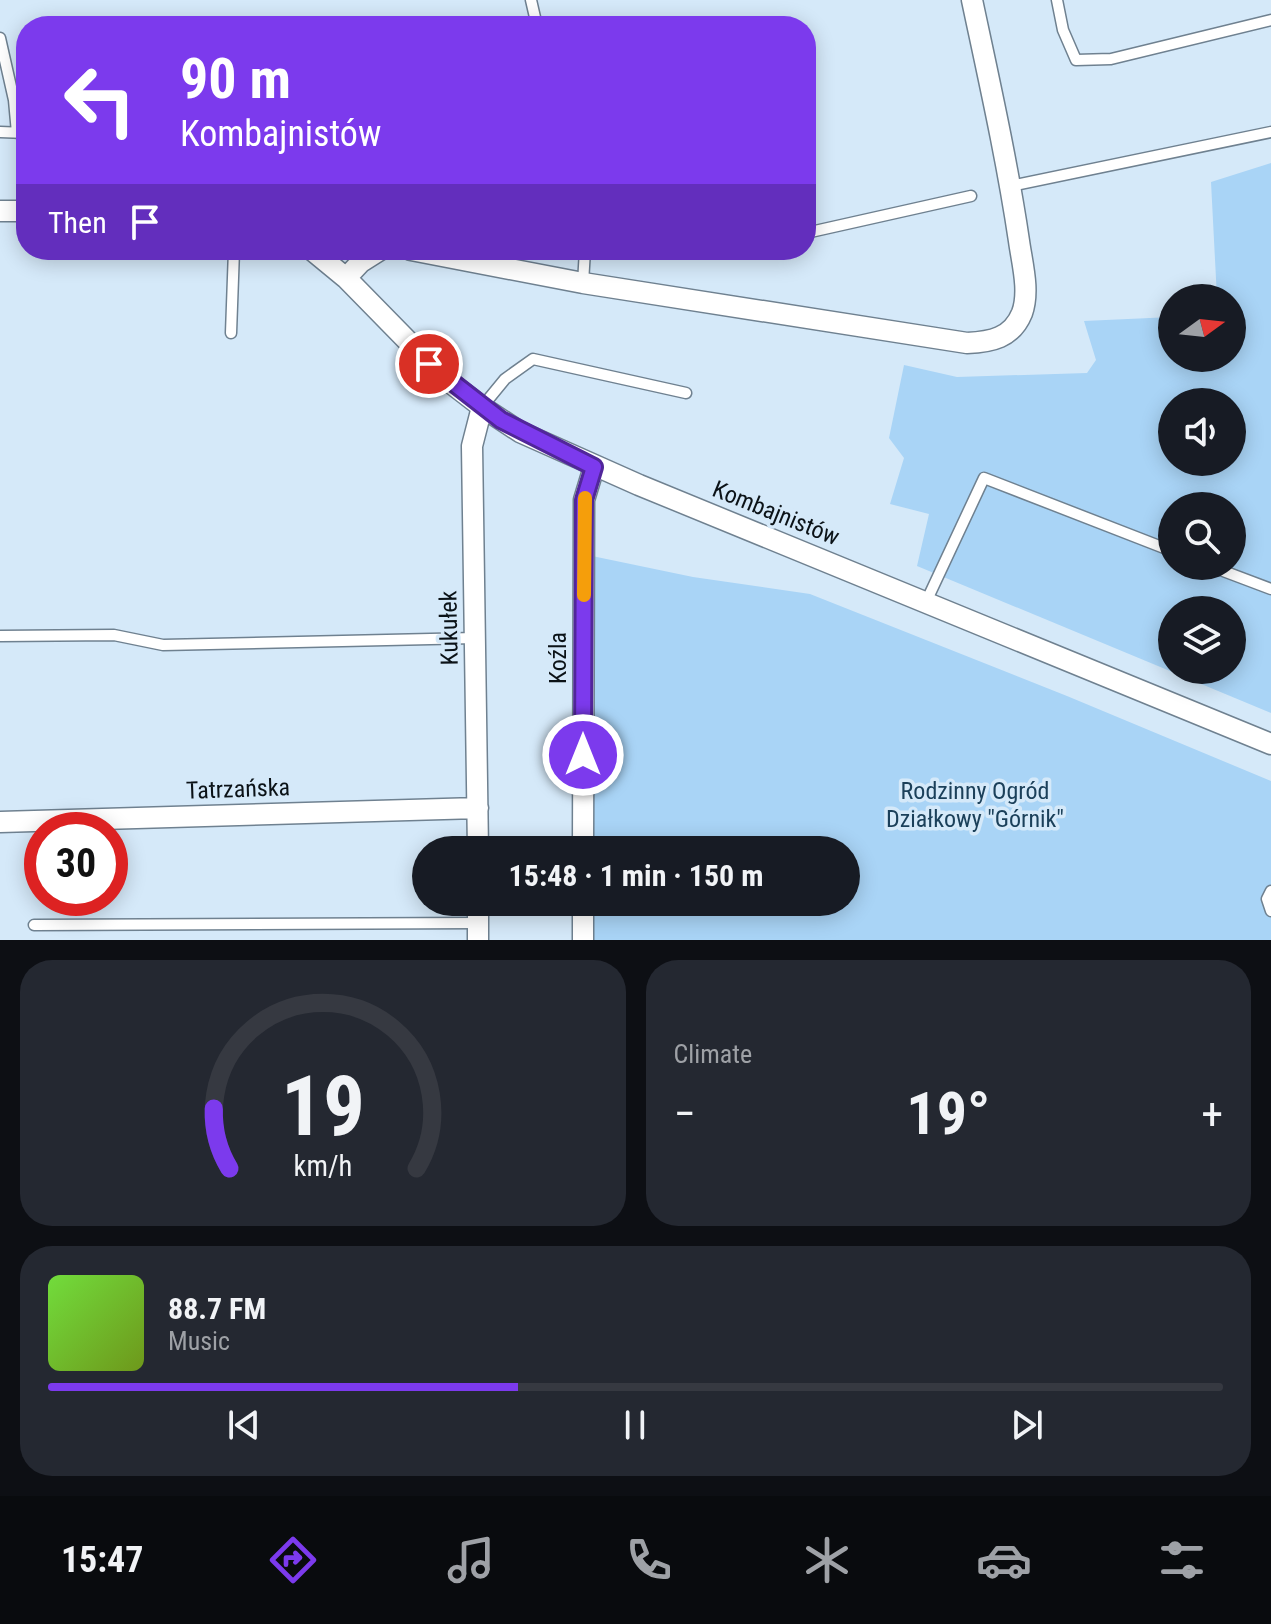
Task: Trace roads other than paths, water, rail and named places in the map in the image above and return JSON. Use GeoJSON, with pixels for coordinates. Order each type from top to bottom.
{"type":"FeatureCollection","features":[{"type":"Feature","properties":{"kind":"street"},"geometry":{"type":"LineString","coordinates":[[463,260],[583,283],[964,343],[1003,337],[1021,316],[1026,300],[1011,186],[972,0]]}},
{"type":"Feature","properties":{"kind":"street","name":"Kombajnistów"},"geometry":{"type":"LineString","coordinates":[[324,260],[346,278],[429,364],[482,407],[520,432],[594,467],[1271,744]]}},
{"type":"Feature","properties":{"kind":"street"},"geometry":{"type":"LineString","coordinates":[[346,278],[364,260]]}},
{"type":"Feature","properties":{"kind":"street","name":"Kukułek"},"geometry":{"type":"LineString","coordinates":[[478,836],[472,446],[482,407]]}},
{"type":"Feature","properties":{"kind":"street","name":"Koźla"},"geometry":{"type":"LineString","coordinates":[[583,836],[584,500],[594,467]]}},
{"type":"Feature","properties":{"kind":"street","name":"Tatrzańska"},"geometry":{"type":"LineString","coordinates":[[0,822],[478,808]]}},
{"type":"Feature","properties":{"kind":"street"},"geometry":{"type":"LineString","coordinates":[[583,916],[583,940]]}},
{"type":"Feature","properties":{"kind":"lane"},"geometry":{"type":"LineString","coordinates":[[1057,0],[1063,30],[1076,60],[1111,59],[1271,20]]}},
{"type":"Feature","properties":{"kind":"lane"},"geometry":{"type":"LineString","coordinates":[[0,38],[16,108]]}},
{"type":"Feature","properties":{"kind":"lane"},"geometry":{"type":"LineString","coordinates":[[1011,186],[1271,132]]}},
{"type":"Feature","properties":{"kind":"lane"},"geometry":{"type":"LineString","coordinates":[[816,231],[971,196]]}},
{"type":"Feature","properties":{"kind":"lane"},"geometry":{"type":"LineString","coordinates":[[231,333],[234,260]]}},
{"type":"Feature","properties":{"kind":"lane"},"geometry":{"type":"LineString","coordinates":[[583,283],[584,260]]}},
{"type":"Feature","properties":{"kind":"lane"},"geometry":{"type":"LineString","coordinates":[[482,407],[505,379],[533,359],[686,393]]}},
{"type":"Feature","properties":{"kind":"lane"},"geometry":{"type":"LineString","coordinates":[[926,602],[984,478],[1158,546]]}},
{"type":"Feature","properties":{"kind":"lane"},"geometry":{"type":"LineString","coordinates":[[1246,580],[1271,589]]}},
{"type":"Feature","properties":{"kind":"lane"},"geometry":{"type":"LineString","coordinates":[[0,636],[114,635],[163,645],[475,638]]}},
{"type":"Feature","properties":{"kind":"lane"},"geometry":{"type":"LineString","coordinates":[[1271,891],[1267,899],[1271,911]]}},
{"type":"Feature","properties":{"kind":"lane"},"geometry":{"type":"LineString","coordinates":[[34,925],[478,932]]}},
{"type":"Feature","properties":{"kind":"park label","name":"Rodzinny Ogród Działkowy \"Górnik\""},"geometry":{"type":"Point","coordinates":[975,805]}}]}
